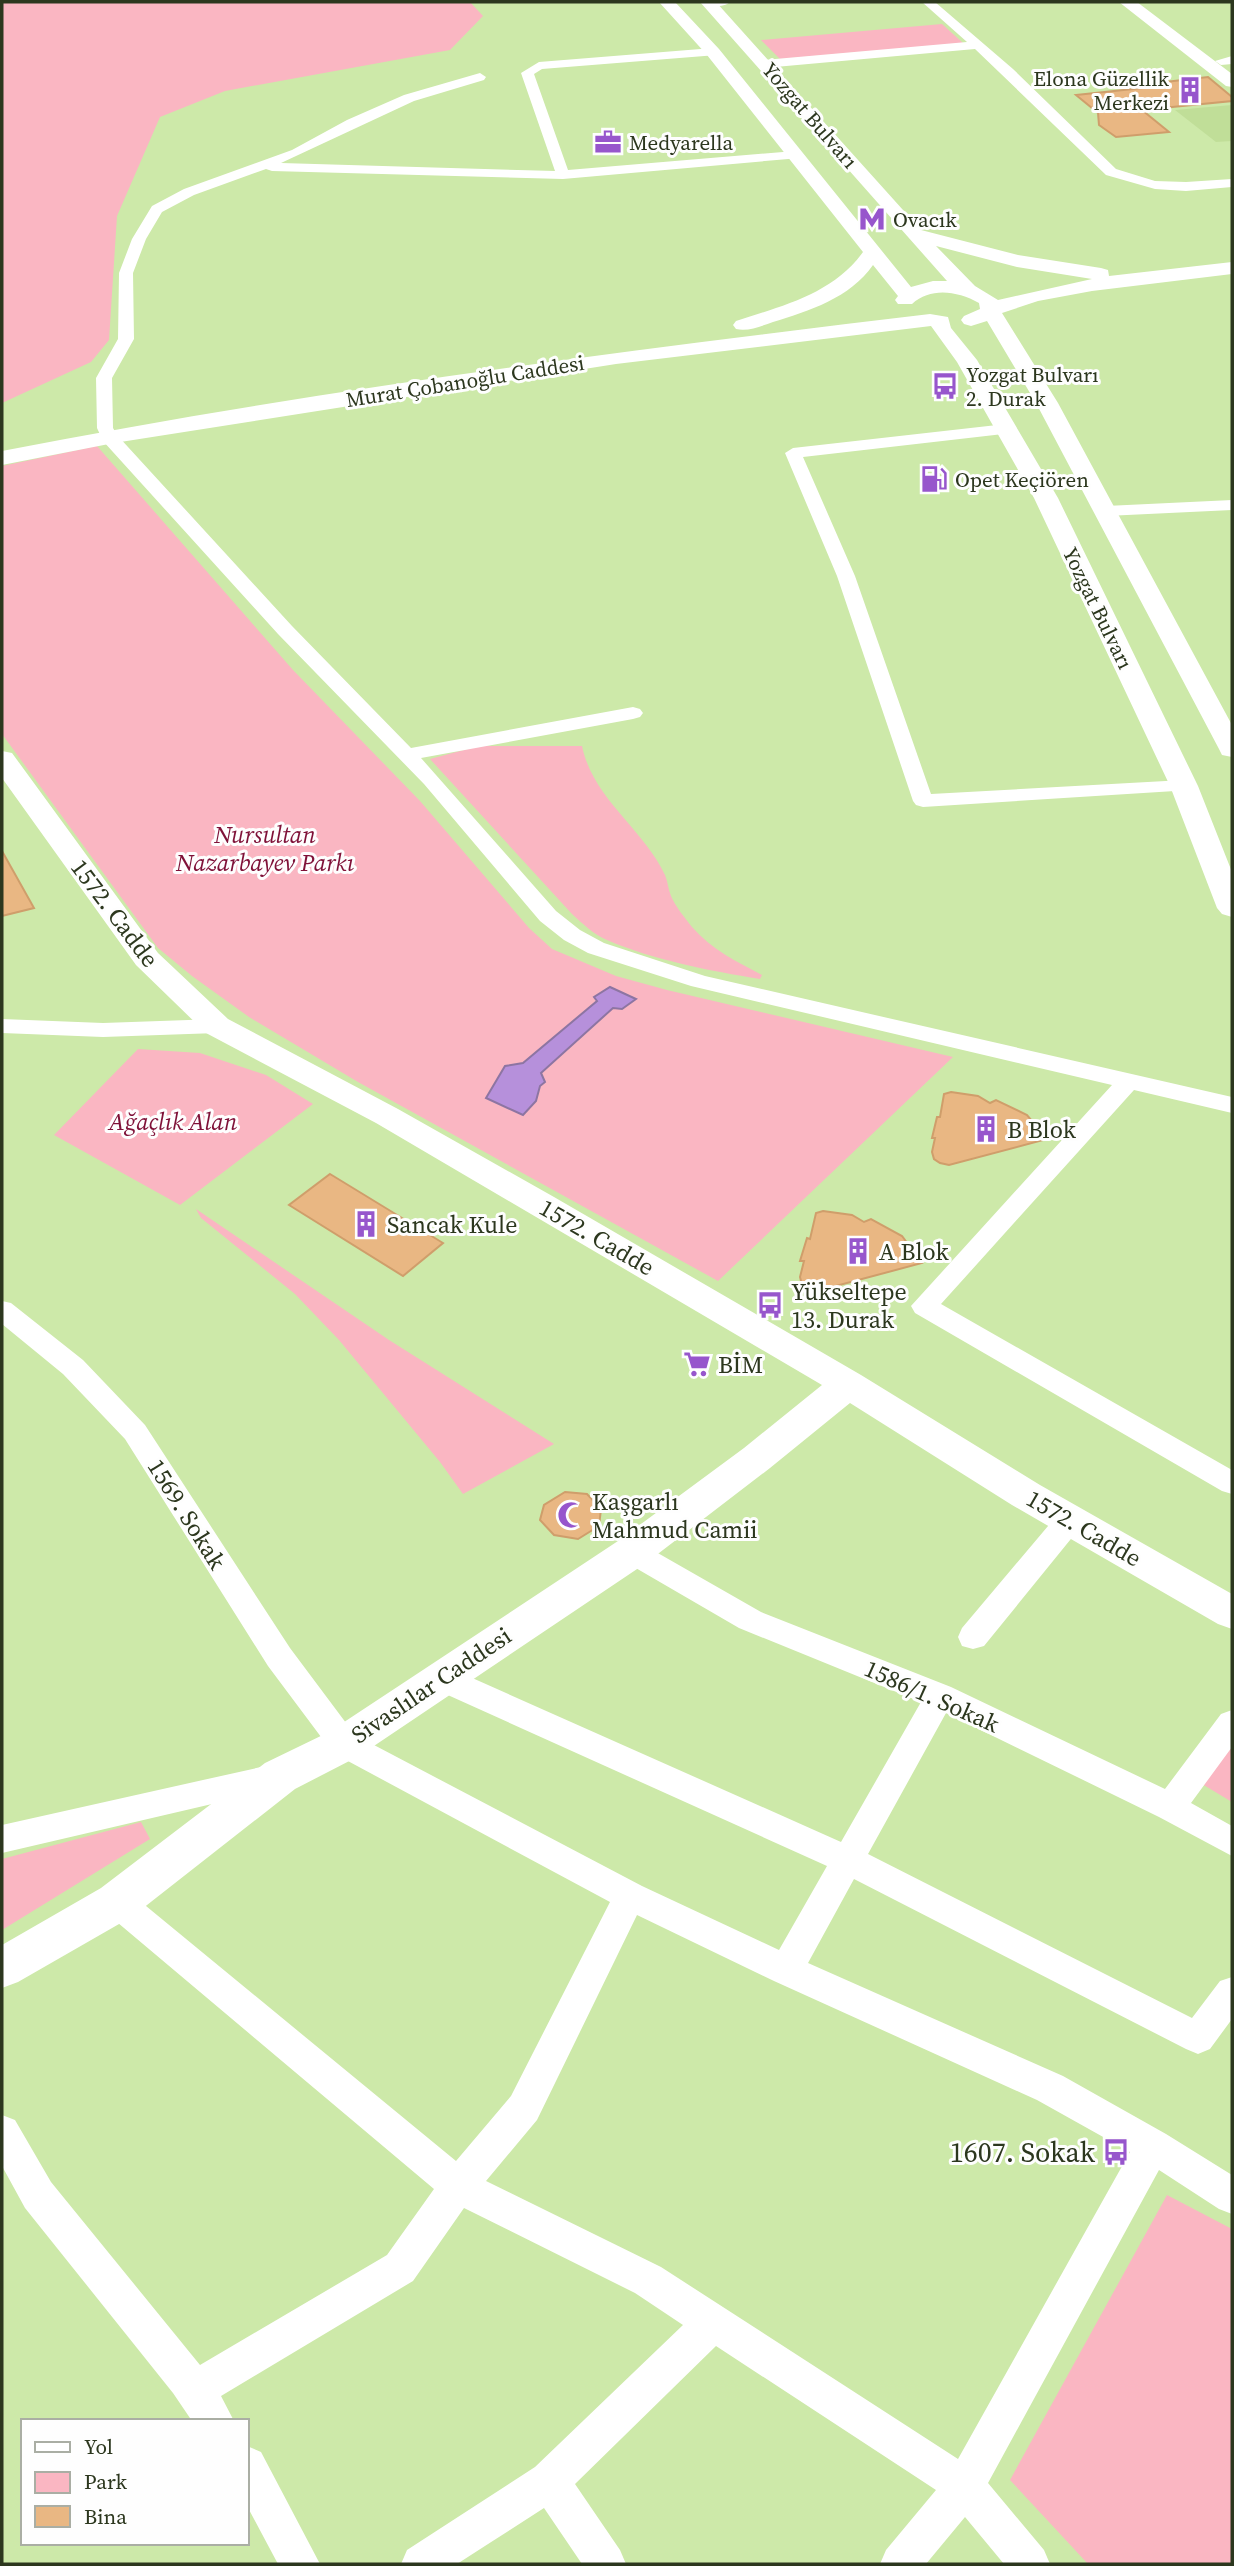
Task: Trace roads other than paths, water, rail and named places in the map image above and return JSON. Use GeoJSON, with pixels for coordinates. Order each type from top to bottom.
{"type":"FeatureCollection","features":[{"type":"Feature","properties":{"kind":"main road","name":"Yozgat Bulvarı"},"geometry":{"type":"LineString","coordinates":[[667,2],[713,52],[874,251],[906,298],[905,306],[910,312],[935,321],[966,360],[1046,498],[1184,786],[1232,908]]}},
{"type":"Feature","properties":{"kind":"main road","name":"Yozgat Bulvarı"},"geometry":{"type":"LineString","coordinates":[[714,2],[764,64],[914,234],[972,291],[988,300],[990,310]]}},
{"type":"Feature","properties":{"kind":"main road"},"geometry":{"type":"LineString","coordinates":[[1127,2],[1232,82]]}},
{"type":"Feature","properties":{"kind":"main road"},"geometry":{"type":"LineString","coordinates":[[1145,2],[1228,64]]}},
{"type":"Feature","properties":{"kind":"main road"},"geometry":{"type":"LineString","coordinates":[[914,234],[1003,258],[1110,277]]}},
{"type":"Feature","properties":{"kind":"main road"},"geometry":{"type":"LineString","coordinates":[[734,328],[817,300],[849,282],[864,268],[874,251]]}},
{"type":"Feature","properties":{"kind":"main road"},"geometry":{"type":"LineString","coordinates":[[1017,352],[1018,338],[1029,321],[1054,301],[1110,277],[1232,259]]}},
{"type":"Feature","properties":{"kind":"main road"},"geometry":{"type":"LineString","coordinates":[[878,304],[906,298],[932,288],[972,291],[1232,268]]}},
{"type":"Feature","properties":{"kind":"main road","name":"Murat Çobanoğlu Caddesi"},"geometry":{"type":"LineString","coordinates":[[2,448],[786,335],[970,320],[981,317],[990,310],[1031,297],[1110,277]]}},
{"type":"Feature","properties":{"kind":"main road","name":"Murat Çobanoğlu Caddesi"},"geometry":{"type":"LineString","coordinates":[[2,458],[107,432],[852,309]]}},
{"type":"Feature","properties":{"kind":"main road"},"geometry":{"type":"LineString","coordinates":[[990,310],[1017,352],[1106,511],[1232,749]]}},
{"type":"Feature","properties":{"kind":"main road"},"geometry":{"type":"LineString","coordinates":[[786,335],[835,334],[902,342]]}},
{"type":"Feature","properties":{"kind":"main road"},"geometry":{"type":"LineString","coordinates":[[926,349],[966,360]]}},
{"type":"Feature","properties":{"kind":"main road","name":"1572. Cadde"},"geometry":{"type":"LineString","coordinates":[[2,758],[147,959],[217,1026],[387,1116],[848,1384],[1069,1521],[1232,1613]]}},
{"type":"Feature","properties":{"kind":"main road","name":"Sivaslılar Caddesi"},"geometry":{"type":"LineString","coordinates":[[2,1968],[117,1902],[280,1776],[344,1744],[632,1552],[757,1458],[848,1384]]}},
{"type":"Feature","properties":{"kind":"street"},"geometry":{"type":"LineString","coordinates":[[928,2],[1068,127],[1111,172],[1131,182],[1156,187],[1232,183]]}},
{"type":"Feature","properties":{"kind":"street"},"geometry":{"type":"LineString","coordinates":[[764,64],[978,45]]}},
{"type":"Feature","properties":{"kind":"street"},"geometry":{"type":"LineString","coordinates":[[563,175],[527,73],[532,69],[551,65],[713,52]]}},
{"type":"Feature","properties":{"kind":"street"},"geometry":{"type":"LineString","coordinates":[[480,78],[409,98],[352,123],[297,153],[173,198],[157,209],[145,226],[126,273],[126,339],[106,372],[107,432],[285,630],[407,755],[548,916],[572,934],[596,948],[699,981],[1127,1083],[1232,1105]]}},
{"type":"Feature","properties":{"kind":"street"},"geometry":{"type":"LineString","coordinates":[[260,167],[563,175],[794,155]]}},
{"type":"Feature","properties":{"kind":"street"},"geometry":{"type":"LineString","coordinates":[[1006,429],[793,453],[846,576],[923,801],[1184,786]]}},
{"type":"Feature","properties":{"kind":"street"},"geometry":{"type":"LineString","coordinates":[[1106,511],[1232,505]]}},
{"type":"Feature","properties":{"kind":"street"},"geometry":{"type":"LineString","coordinates":[[407,755],[633,713]]}},
{"type":"Feature","properties":{"kind":"street"},"geometry":{"type":"LineString","coordinates":[[2,1026],[103,1030],[217,1026]]}},
{"type":"Feature","properties":{"kind":"street"},"geometry":{"type":"LineString","coordinates":[[1127,1083],[924,1306],[1232,1483]]}},
{"type":"Feature","properties":{"kind":"street","name":"1569. Sokak"},"geometry":{"type":"LineString","coordinates":[[2,1310],[73,1367],[135,1432],[279,1657],[344,1744]]}},
{"type":"Feature","properties":{"kind":"street"},"geometry":{"type":"LineString","coordinates":[[974,1637],[1069,1521]]}},
{"type":"Feature","properties":{"kind":"street","name":"1586/1. Sokak"},"geometry":{"type":"LineString","coordinates":[[632,1552],[750,1620],[940,1696],[1170,1807],[1232,1842]]}},
{"type":"Feature","properties":{"kind":"street"},"geometry":{"type":"LineString","coordinates":[[441,1678],[848,1860],[1198,2038],[1232,1992]]}},
{"type":"Feature","properties":{"kind":"street"},"geometry":{"type":"LineString","coordinates":[[786,1970],[940,1696]]}},
{"type":"Feature","properties":{"kind":"street"},"geometry":{"type":"LineString","coordinates":[[1170,1807],[1232,1723]]}},
{"type":"Feature","properties":{"kind":"street"},"geometry":{"type":"LineString","coordinates":[[344,1744],[630,1896],[786,1970],[1050,2088],[1153,2146],[1232,2196]]}},
{"type":"Feature","properties":{"kind":"street"},"geometry":{"type":"LineString","coordinates":[[2,1839],[280,1776]]}},
{"type":"Feature","properties":{"kind":"street"},"geometry":{"type":"LineString","coordinates":[[194,2390],[400,2268],[458,2186],[524,2108],[630,1896]]}},
{"type":"Feature","properties":{"kind":"street"},"geometry":{"type":"LineString","coordinates":[[117,1902],[458,2186],[648,2280],[965,2486],[1030,2564]]}},
{"type":"Feature","properties":{"kind":"street"},"geometry":{"type":"LineString","coordinates":[[2,2132],[38,2195],[194,2390],[214,2419]]}},
{"type":"Feature","properties":{"kind":"street"},"geometry":{"type":"LineString","coordinates":[[901,2564],[965,2486],[1153,2146]]}},
{"type":"Feature","properties":{"kind":"street"},"geometry":{"type":"LineString","coordinates":[[421,2564],[549,2481],[713,2322]]}},
{"type":"Feature","properties":{"kind":"street"},"geometry":{"type":"LineString","coordinates":[[248,2468],[300,2564]]}},
{"type":"Feature","properties":{"kind":"street"},"geometry":{"type":"LineString","coordinates":[[549,2481],[606,2564]]}},
{"type":"Feature","properties":{"kind":"place","name":"Elona Güzellik Merkezi"},"geometry":{"type":"Point","coordinates":[1190,90]}},
{"type":"Feature","properties":{"kind":"place","name":"Medyarella"},"geometry":{"type":"Point","coordinates":[608,142]}},
{"type":"Feature","properties":{"kind":"place","name":"Ovacık"},"geometry":{"type":"Point","coordinates":[872,219]}},
{"type":"Feature","properties":{"kind":"place","name":"Yozgat Bulvarı 2. Durak"},"geometry":{"type":"Point","coordinates":[945,386]}},
{"type":"Feature","properties":{"kind":"place","name":"Opet Keçiören"},"geometry":{"type":"Point","coordinates":[934,479]}},
{"type":"Feature","properties":{"kind":"place","name":"B Blok"},"geometry":{"type":"Point","coordinates":[986,1129]}},
{"type":"Feature","properties":{"kind":"place","name":"Sancak Kule"},"geometry":{"type":"Point","coordinates":[366,1224]}},
{"type":"Feature","properties":{"kind":"place","name":"A Blok"},"geometry":{"type":"Point","coordinates":[858,1251]}},
{"type":"Feature","properties":{"kind":"place","name":"Yükseltepe 13. Durak"},"geometry":{"type":"Point","coordinates":[770,1305]}},
{"type":"Feature","properties":{"kind":"place","name":"BİM"},"geometry":{"type":"Point","coordinates":[697,1364]}},
{"type":"Feature","properties":{"kind":"place","name":"Kaşgarlı Mahmud Camii"},"geometry":{"type":"Point","coordinates":[571,1515]}},
{"type":"Feature","properties":{"kind":"place","name":"1607. Sokak"},"geometry":{"type":"Point","coordinates":[1116,2152]}},
{"type":"Feature","properties":{"kind":"park label","name":"Nursultan Nazarbayev Parkı"},"geometry":{"type":"Point","coordinates":[265,848]}},
{"type":"Feature","properties":{"kind":"park label","name":"Ağaçlık Alan"},"geometry":{"type":"Point","coordinates":[173,1121]}}]}
